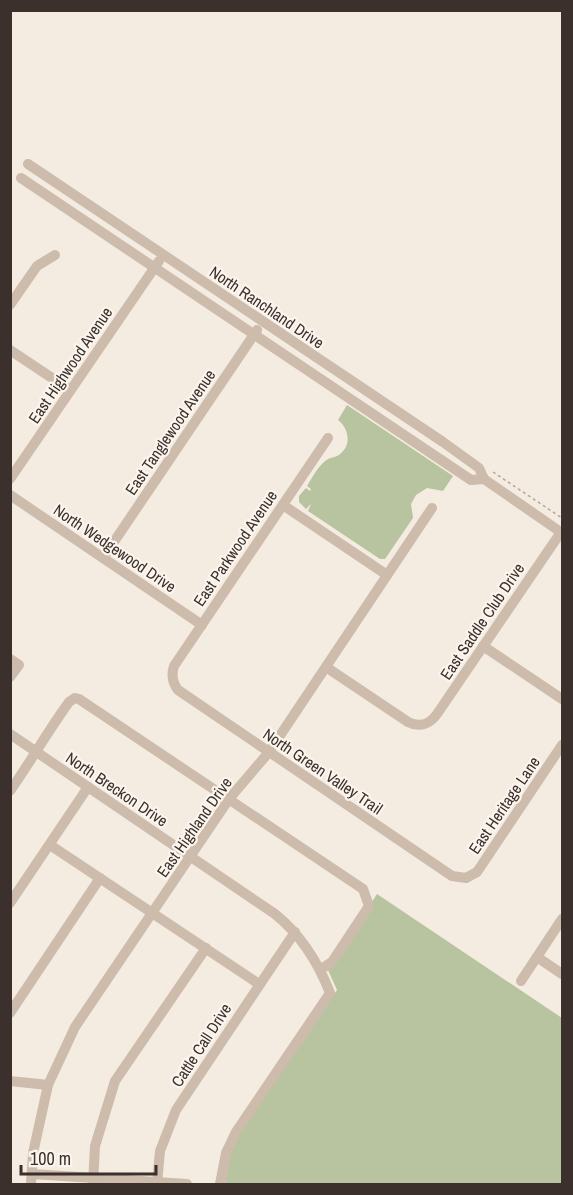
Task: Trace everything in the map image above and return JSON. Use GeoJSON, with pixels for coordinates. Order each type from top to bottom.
{"type":"FeatureCollection","features":[{"type":"Feature","properties":{"kind":"street","name":"North Ranchland Drive"},"geometry":{"type":"LineString","coordinates":[[28,164],[461,455],[479,468],[484,479],[562,532]]}},
{"type":"Feature","properties":{"kind":"street","name":"North Ranchland Drive"},"geometry":{"type":"LineString","coordinates":[[21,178],[471,480],[484,479]]}},
{"type":"Feature","properties":{"kind":"street"},"geometry":{"type":"LineString","coordinates":[[10,305],[37,266],[55,255]]}},
{"type":"Feature","properties":{"kind":"street","name":"East Highwood Avenue"},"geometry":{"type":"LineString","coordinates":[[10,479],[163,255]]}},
{"type":"Feature","properties":{"kind":"street","name":"East Tanglewood Avenue"},"geometry":{"type":"LineString","coordinates":[[103,558],[262,322]]}},
{"type":"Feature","properties":{"kind":"street"},"geometry":{"type":"LineString","coordinates":[[10,350],[70,390]]}},
{"type":"Feature","properties":{"kind":"street","name":"East Parkwood Avenue"},"geometry":{"type":"LineString","coordinates":[[172,678],[174,666],[328,438]]}},
{"type":"Feature","properties":{"kind":"street","name":"North Wedgewood Drive"},"geometry":{"type":"LineString","coordinates":[[10,495],[202,625]]}},
{"type":"Feature","properties":{"kind":"street"},"geometry":{"type":"LineString","coordinates":[[283,505],[387,575]]}},
{"type":"Feature","properties":{"kind":"street","name":"East Highland Drive"},"geometry":{"type":"LineString","coordinates":[[31,1179],[33,1153],[48,1084],[75,1027],[229,799],[269,752],[432,508]]}},
{"type":"Feature","properties":{"kind":"street","name":"East Saddle Club Drive"},"geometry":{"type":"LineString","coordinates":[[326,667],[413,725],[425,724],[437,714],[562,532]]}},
{"type":"Feature","properties":{"kind":"street"},"geometry":{"type":"LineString","coordinates":[[483,646],[562,699]]}},
{"type":"Feature","properties":{"kind":"street"},"geometry":{"type":"LineString","coordinates":[[10,677],[15,662]]}},
{"type":"Feature","properties":{"kind":"street","name":"North Green Valley Trail"},"geometry":{"type":"LineString","coordinates":[[172,678],[178,690],[269,752],[452,876],[466,878]]}},
{"type":"Feature","properties":{"kind":"street"},"geometry":{"type":"LineString","coordinates":[[10,791],[37,752],[41,740],[69,702],[75,698],[79,699],[363,889],[369,906],[332,962],[321,969]]}},
{"type":"Feature","properties":{"kind":"street","name":"North Breckon Drive"},"geometry":{"type":"LineString","coordinates":[[10,734],[275,914],[295,932],[321,969],[330,993],[236,1132],[226,1153],[220,1185]]}},
{"type":"Feature","properties":{"kind":"street","name":"East Heritage Lane"},"geometry":{"type":"LineString","coordinates":[[466,878],[477,872],[562,745]]}},
{"type":"Feature","properties":{"kind":"street"},"geometry":{"type":"LineString","coordinates":[[10,903],[88,787]]}},
{"type":"Feature","properties":{"kind":"street"},"geometry":{"type":"LineString","coordinates":[[50,845],[259,984]]}},
{"type":"Feature","properties":{"kind":"street"},"geometry":{"type":"LineString","coordinates":[[10,1013],[100,878]]}},
{"type":"Feature","properties":{"kind":"street"},"geometry":{"type":"LineString","coordinates":[[521,981],[562,920]]}},
{"type":"Feature","properties":{"kind":"street","name":"Cattle Call Drive"},"geometry":{"type":"LineString","coordinates":[[156,1183],[160,1151],[176,1110],[295,932]]}},
{"type":"Feature","properties":{"kind":"street"},"geometry":{"type":"LineString","coordinates":[[93,1182],[95,1146],[116,1081],[207,948]]}},
{"type":"Feature","properties":{"kind":"street"},"geometry":{"type":"LineString","coordinates":[[537,957],[562,974]]}},
{"type":"Feature","properties":{"kind":"street"},"geometry":{"type":"LineString","coordinates":[[10,1081],[48,1084]]}},
{"type":"Feature","properties":{"kind":"street"},"geometry":{"type":"LineString","coordinates":[[31,1179],[187,1185]]}},
{"type":"Feature","properties":{"kind":"path"},"geometry":{"type":"LineString","coordinates":[[484,479],[493,472],[562,518]]}},
{"type":"Feature","properties":{"kind":"green space"},"geometry":{"type":"Polygon","coordinates":[[[347,405],[453,476],[443,491],[427,488],[416,495],[411,504],[413,518],[385,559],[380,559],[308,511],[311,504],[306,509],[299,502],[299,496],[306,488],[310,491],[311,489],[307,486],[319,467],[327,460],[342,453],[345,448],[347,433],[338,420],[347,405]]]}},
{"type":"Feature","properties":{"kind":"green space"},"geometry":{"type":"Polygon","coordinates":[[[377,894],[562,1018],[562,1184],[225,1184],[232,1144],[337,990],[328,970],[377,894]]]}}]}
